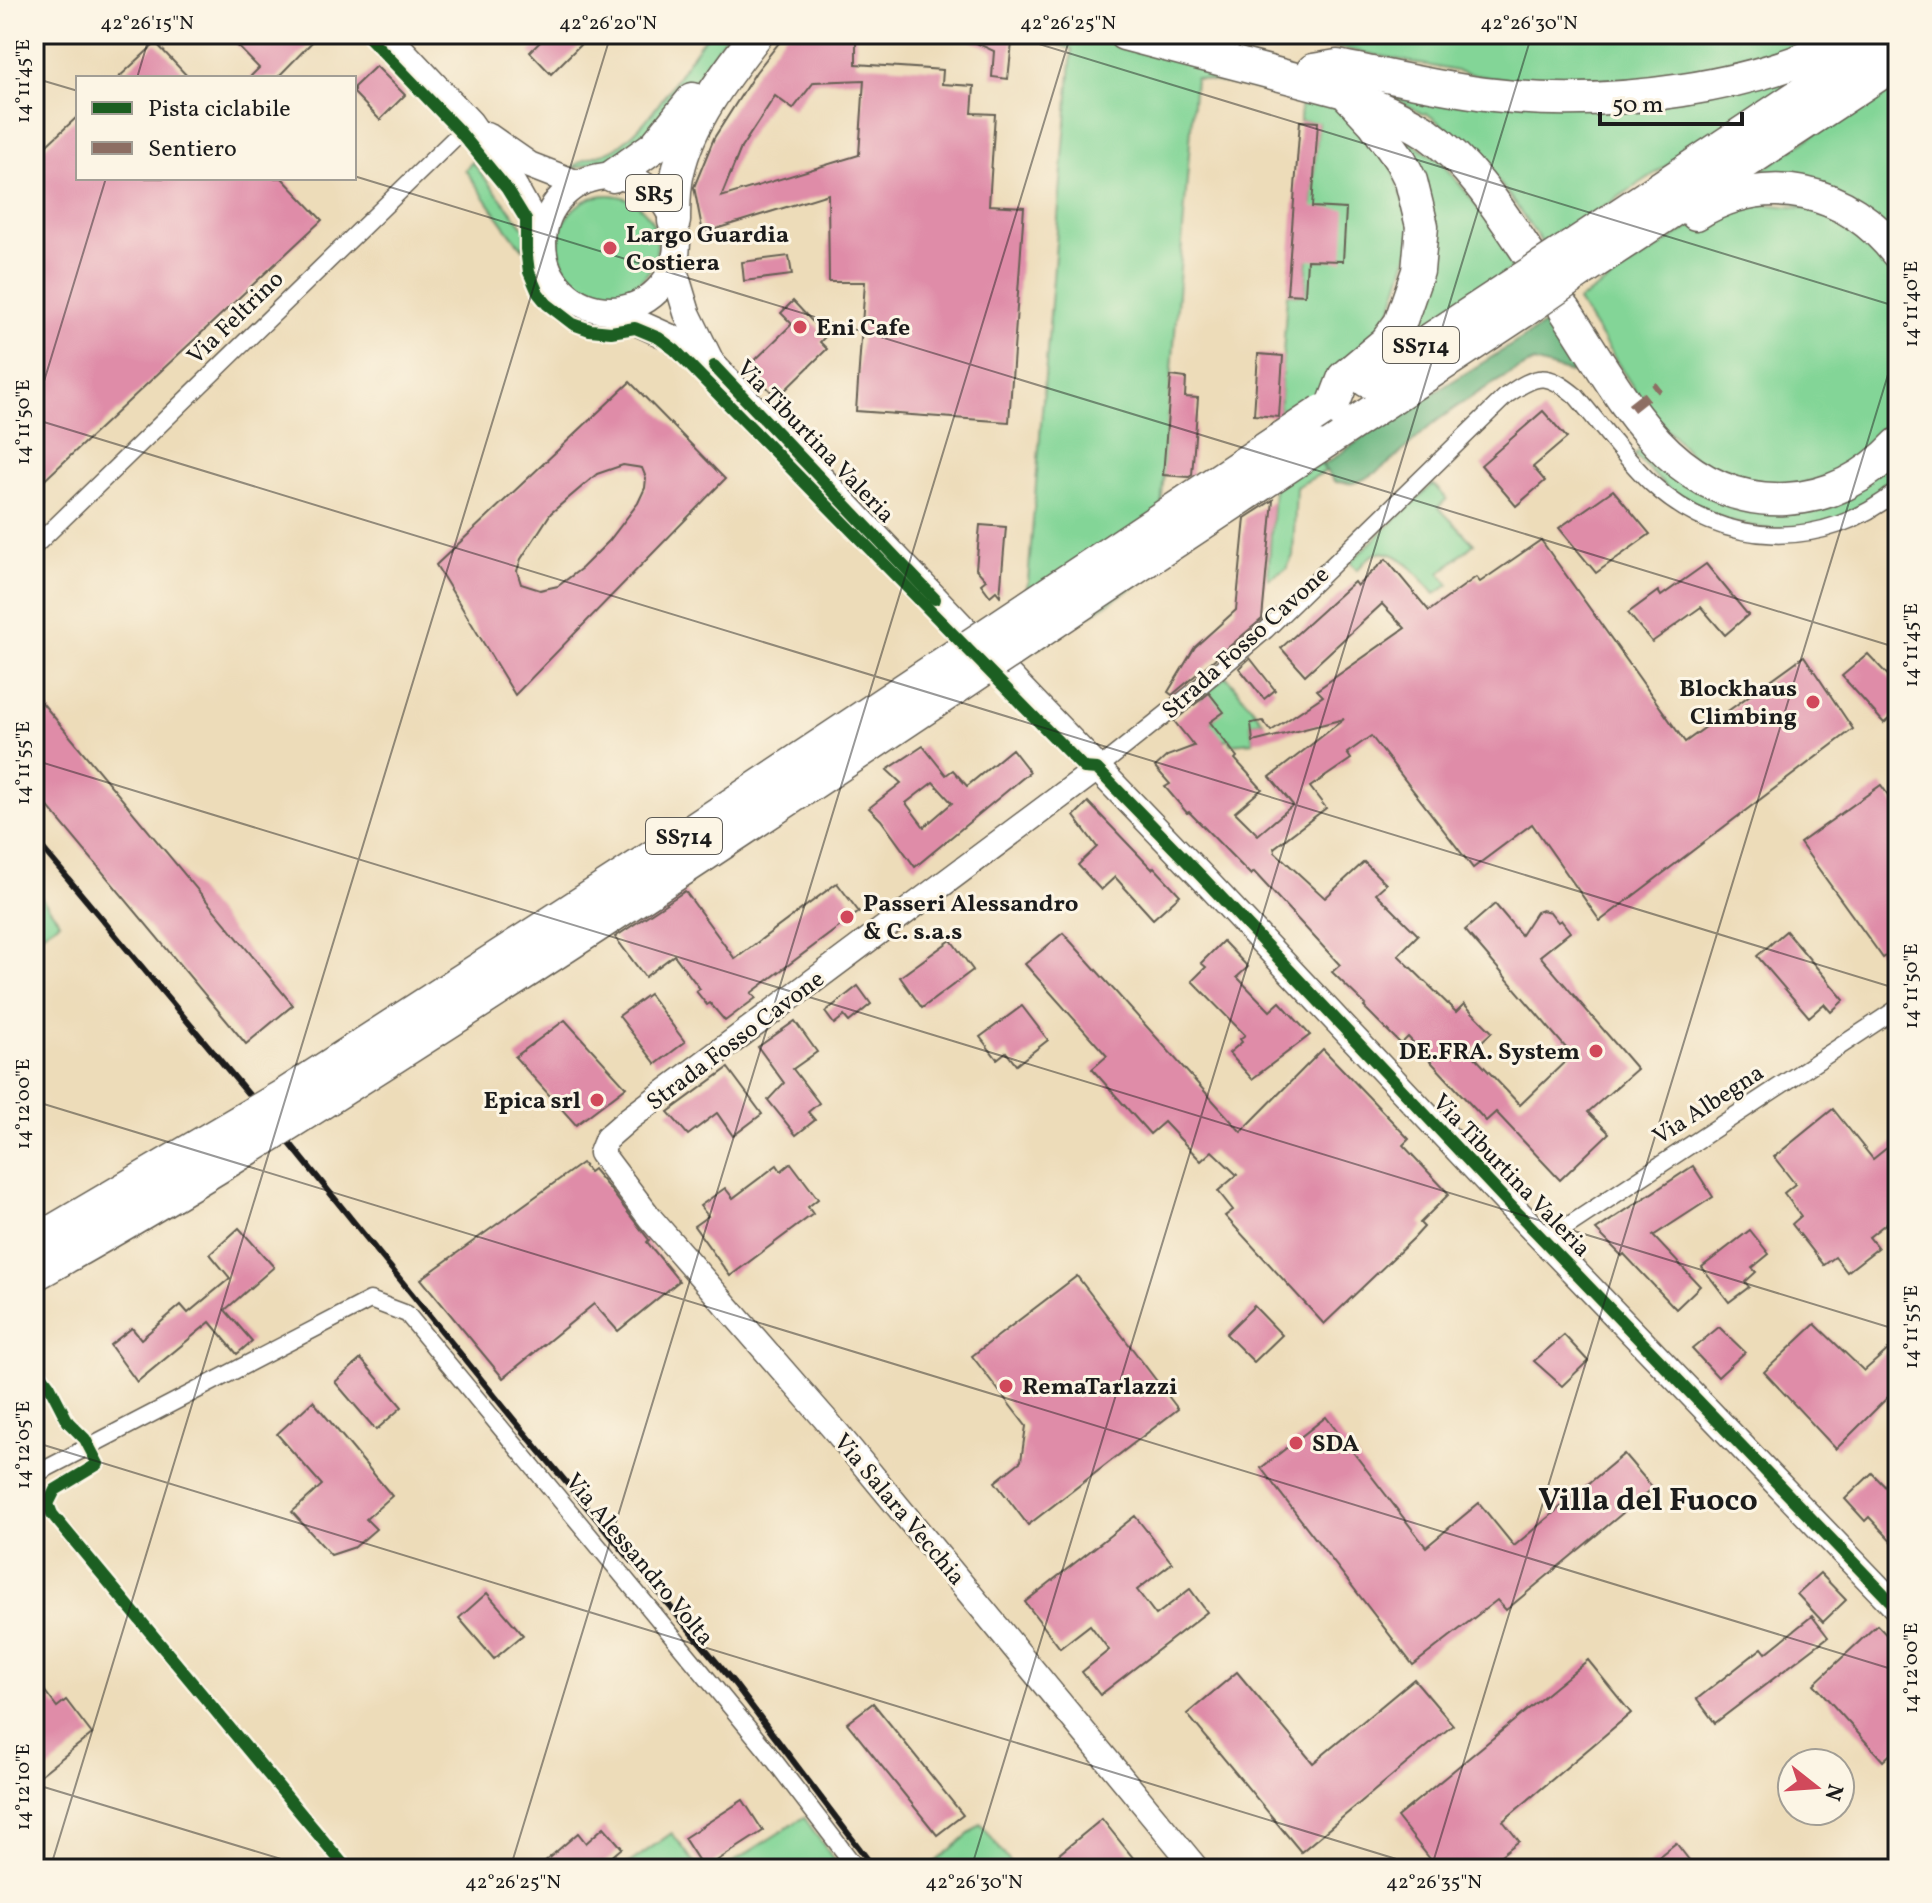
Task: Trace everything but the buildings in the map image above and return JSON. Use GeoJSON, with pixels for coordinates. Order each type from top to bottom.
{"type":"FeatureCollection","features":[{"type":"Feature","properties":{"kind":"highway"},"geometry":{"type":"LineString","coordinates":[[613,176],[668,133],[738,34]]}},
{"type":"Feature","properties":{"kind":"highway"},"geometry":{"type":"LineString","coordinates":[[674,221],[675,190],[688,141],[728,74],[757,34]]}},
{"type":"Feature","properties":{"kind":"highway"},"geometry":{"type":"LineString","coordinates":[[1124,34],[1345,92],[1389,141],[1406,171],[1418,206],[1422,248],[1418,271],[1400,323],[1386,342],[1344,377],[1328,407]]}},
{"type":"Feature","properties":{"kind":"highway"},"geometry":{"type":"LineString","coordinates":[[1166,34],[1313,70],[1345,92],[1416,126],[1445,148],[1487,194],[1530,256]]}},
{"type":"Feature","properties":{"kind":"highway"},"geometry":{"type":"LineString","coordinates":[[1313,70],[1337,66],[1495,95],[1584,99],[1688,88],[1766,71],[1858,34]]}},
{"type":"Feature","properties":{"kind":"highway","name":"SS714"},"geometry":{"type":"LineString","coordinates":[[34,1275],[306,1114],[671,879],[1318,447],[1516,299],[1891,34]]}},
{"type":"Feature","properties":{"kind":"highway","name":"SS714"},"geometry":{"type":"LineString","coordinates":[[1573,261],[1646,229],[1898,62]]}},
{"type":"Feature","properties":{"kind":"highway"},"geometry":{"type":"LineString","coordinates":[[1646,229],[1670,230],[1727,199],[1783,189],[1821,198],[1850,211],[1883,236],[1898,254]]}},
{"type":"Feature","properties":{"kind":"highway","name":"SS714"},"geometry":{"type":"LineString","coordinates":[[34,1242],[284,1095],[593,896],[1328,407],[1516,299]]}},
{"type":"Feature","properties":{"kind":"highway"},"geometry":{"type":"LineString","coordinates":[[1565,310],[1659,445],[1688,472],[1713,486],[1764,499],[1807,498],[1836,489],[1859,477],[1898,444]]}},
{"type":"Feature","properties":{"kind":"main road","name":"SR5"},"geometry":{"type":"LineString","coordinates":[[386,34],[470,123],[514,186],[543,238],[547,266],[561,290],[575,302],[593,309],[611,311]]}},
{"type":"Feature","properties":{"kind":"main road","name":"SR5"},"geometry":{"type":"LineString","coordinates":[[470,123],[529,165],[578,184],[601,176],[613,176],[633,179],[651,189],[665,203],[674,221],[677,237],[673,267]]}},
{"type":"Feature","properties":{"kind":"main road"},"geometry":{"type":"LineString","coordinates":[[543,238],[553,206],[578,184]]}},
{"type":"Feature","properties":{"kind":"main road"},"geometry":{"type":"LineString","coordinates":[[611,311],[637,306],[649,299],[667,280],[673,267]]}},
{"type":"Feature","properties":{"kind":"main road","name":"Via Tiburtina Valeria"},"geometry":{"type":"LineString","coordinates":[[673,267],[687,313],[714,366]]}},
{"type":"Feature","properties":{"kind":"main road","name":"Via Tiburtina Valeria"},"geometry":{"type":"LineString","coordinates":[[611,311],[676,340],[714,366],[966,631]]}},
{"type":"Feature","properties":{"kind":"main road","name":"Via Tiburtina Valeria"},"geometry":{"type":"LineString","coordinates":[[1006,673],[1545,1241],[1896,1603]]}},
{"type":"Feature","properties":{"kind":"street","name":"Via Feltrino"},"geometry":{"type":"LineString","coordinates":[[34,547],[470,123]]}},
{"type":"Feature","properties":{"kind":"street","name":"Strada Fosso Cavone"},"geometry":{"type":"LineString","coordinates":[[601,1153],[607,1138],[630,1118],[1097,769],[1249,645],[1507,395],[1529,380],[1541,378],[1566,388],[1653,485],[1689,511],[1731,528],[1787,535],[1834,528],[1878,506],[1898,490]]}},
{"type":"Feature","properties":{"kind":"street","name":"Via Albegna"},"geometry":{"type":"LineString","coordinates":[[1545,1241],[1898,1008]]}},
{"type":"Feature","properties":{"kind":"street","name":"Via Salara Vecchia"},"geometry":{"type":"LineString","coordinates":[[601,1153],[650,1218],[839,1435],[1197,1869]]}},
{"type":"Feature","properties":{"kind":"street","name":"Via Alessandro Volta"},"geometry":{"type":"LineString","coordinates":[[34,1475],[370,1300],[407,1314],[767,1751],[857,1869]]}},
{"type":"Feature","properties":{"kind":"green space"},"geometry":{"type":"Polygon","coordinates":[[[708,34],[727,34],[676,108],[621,161],[596,162],[572,169],[582,161],[617,147],[631,135],[656,108],[708,34]]]}},
{"type":"Feature","properties":{"kind":"green space"},"geometry":{"type":"Polygon","coordinates":[[[1023,34],[1088,34],[1316,96],[1356,121],[1392,164],[1414,235],[1383,336],[1322,387],[1322,466],[1326,471],[1296,487],[1293,556],[1286,569],[1268,579],[1287,294],[1305,295],[1318,123],[1300,121],[1301,97],[1195,78],[1156,573],[1011,665],[1028,581],[1072,49],[1023,34]]]}},
{"type":"Feature","properties":{"kind":"green space"},"geometry":{"type":"Polygon","coordinates":[[[1270,34],[1828,34],[1748,62],[1661,80],[1602,85],[1491,78],[1270,34]]]}},
{"type":"Feature","properties":{"kind":"green space"},"geometry":{"type":"Polygon","coordinates":[[[1807,74],[1544,246],[1492,174],[1463,142],[1426,113],[1384,92],[1386,85],[1417,93],[1807,74]]]}},
{"type":"Feature","properties":{"kind":"green space"},"geometry":{"type":"Polygon","coordinates":[[[1898,78],[1898,239],[1740,185],[1898,78]]]}},
{"type":"Feature","properties":{"kind":"green space"},"geometry":{"type":"Polygon","coordinates":[[[1398,133],[1441,162],[1518,264],[1404,343],[1429,266],[1398,133]]]}},
{"type":"Feature","properties":{"kind":"green space"},"geometry":{"type":"Polygon","coordinates":[[[472,162],[526,230],[523,249],[465,170],[472,162]]]}},
{"type":"Feature","properties":{"kind":"green space"},"geometry":{"type":"Polygon","coordinates":[[[608,195],[627,199],[643,209],[653,225],[657,244],[653,263],[643,279],[627,289],[608,293],[589,289],[573,279],[563,263],[559,244],[563,225],[573,209],[589,199],[608,195]]]}},
{"type":"Feature","properties":{"kind":"green space"},"geometry":{"type":"Polygon","coordinates":[[[1745,202],[1832,211],[1898,266],[1898,420],[1884,438],[1864,455],[1831,475],[1800,485],[1750,482],[1694,459],[1641,400],[1578,301],[1696,223],[1745,202]]]}},
{"type":"Feature","properties":{"kind":"green space"},"geometry":{"type":"Polygon","coordinates":[[[1549,322],[1579,367],[1570,373],[1534,362],[1521,368],[1449,412],[1387,465],[1364,479],[1351,483],[1335,482],[1322,466],[1383,424],[1549,322]]]}},
{"type":"Feature","properties":{"kind":"green space"},"geometry":{"type":"Polygon","coordinates":[[[1647,446],[1736,504],[1898,458],[1898,483],[1892,490],[1826,525],[1772,530],[1727,521],[1670,491],[1634,455],[1647,446]]]}},
{"type":"Feature","properties":{"kind":"green space"},"geometry":{"type":"Polygon","coordinates":[[[1433,484],[1447,499],[1438,507],[1474,544],[1440,573],[1449,585],[1435,594],[1415,571],[1399,557],[1390,554],[1371,556],[1357,570],[1350,562],[1433,484]]]}},
{"type":"Feature","properties":{"kind":"green space"},"geometry":{"type":"Polygon","coordinates":[[[1226,676],[1263,721],[1251,723],[1253,742],[1231,744],[1230,739],[1196,743],[1195,735],[1215,718],[1200,698],[1226,676]]]}},
{"type":"Feature","properties":{"kind":"green space"},"geometry":{"type":"Polygon","coordinates":[[[34,888],[60,922],[34,939],[34,888]]]}},
{"type":"Feature","properties":{"kind":"green space"},"geometry":{"type":"Polygon","coordinates":[[[804,1817],[834,1860],[822,1869],[722,1869],[804,1817]]]}},
{"type":"Feature","properties":{"kind":"green space"},"geometry":{"type":"Polygon","coordinates":[[[981,1824],[1015,1869],[927,1869],[981,1824]]]}},
{"type":"Feature","properties":{"kind":"green space"},"geometry":{"type":"Polygon","coordinates":[[[672,1833],[699,1869],[621,1869],[672,1833]]]}},
{"type":"Feature","properties":{"kind":"railway"},"geometry":{"type":"LineString","coordinates":[[34,838],[250,1096]]}},
{"type":"Feature","properties":{"kind":"railway"},"geometry":{"type":"LineString","coordinates":[[288,1141],[514,1420],[734,1683],[875,1869]]}},
{"type":"Feature","properties":{"kind":"marked path"},"geometry":{"type":"LineString","coordinates":[[1631,408],[1659,386]]}},
{"type":"Feature","properties":{"kind":"cycle path"},"geometry":{"type":"LineString","coordinates":[[366,34],[460,132],[507,189],[526,220],[529,272],[538,293],[547,304],[573,324],[611,332],[635,328],[659,338],[675,350],[1084,768],[1097,769],[1203,878],[1512,1207],[1898,1609]]}},
{"type":"Feature","properties":{"kind":"cycle path"},"geometry":{"type":"LineString","coordinates":[[714,366],[935,599]]}},
{"type":"Feature","properties":{"kind":"cycle path"},"geometry":{"type":"LineString","coordinates":[[34,1365],[49,1385],[68,1422],[85,1439],[98,1464],[55,1490],[48,1504],[52,1514],[347,1869]]}},
{"type":"Feature","properties":{"kind":"place","name":"Largo Guardia Costiera"},"geometry":{"type":"Point","coordinates":[610,248]}},
{"type":"Feature","properties":{"kind":"place","name":"Eni Cafe"},"geometry":{"type":"Point","coordinates":[800,327]}},
{"type":"Feature","properties":{"kind":"place","name":"Blockhaus Climbing"},"geometry":{"type":"Point","coordinates":[1813,702]}},
{"type":"Feature","properties":{"kind":"place","name":"Passeri Alessandro & C. s.a.s"},"geometry":{"type":"Point","coordinates":[847,917]}},
{"type":"Feature","properties":{"kind":"place","name":"DE.FRA. System"},"geometry":{"type":"Point","coordinates":[1596,1051]}},
{"type":"Feature","properties":{"kind":"place","name":"Epica srl"},"geometry":{"type":"Point","coordinates":[597,1100]}},
{"type":"Feature","properties":{"kind":"place","name":"RemaTarlazzi"},"geometry":{"type":"Point","coordinates":[1006,1386]}},
{"type":"Feature","properties":{"kind":"place","name":"SDA"},"geometry":{"type":"Point","coordinates":[1296,1443]}},
{"type":"Feature","properties":{"kind":"district","name":"Villa del Fuoco"},"geometry":{"type":"Point","coordinates":[1648,1499]}}]}
